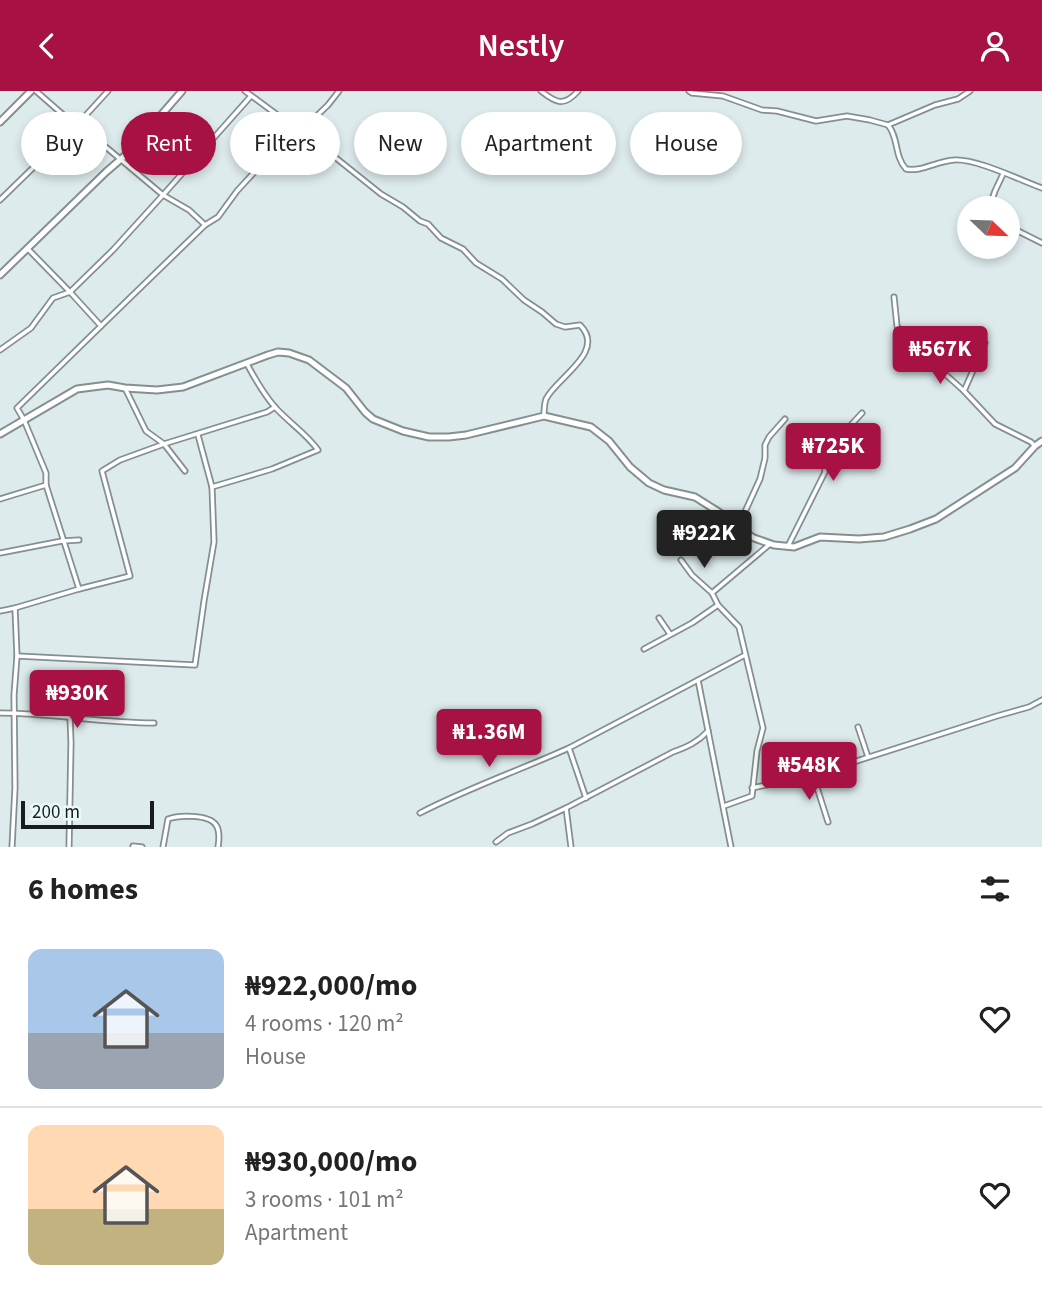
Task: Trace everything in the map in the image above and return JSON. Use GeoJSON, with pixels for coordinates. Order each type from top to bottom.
{"type":"FeatureCollection","features":[{"type":"Feature","properties":{"kind":"street"},"geometry":{"type":"LineString","coordinates":[[0,122],[34,91],[59,112]]}},
{"type":"Feature","properties":{"kind":"street"},"geometry":{"type":"LineString","coordinates":[[89,112],[108,91]]}},
{"type":"Feature","properties":{"kind":"street"},"geometry":{"type":"LineString","coordinates":[[0,275],[120,160],[182,91]]}},
{"type":"Feature","properties":{"kind":"street"},"geometry":{"type":"LineString","coordinates":[[245,91],[274,112]]}},
{"type":"Feature","properties":{"kind":"street"},"geometry":{"type":"LineString","coordinates":[[541,91],[562,102],[573,97],[578,91]]}},
{"type":"Feature","properties":{"kind":"street"},"geometry":{"type":"LineString","coordinates":[[689,91],[734,99],[762,110],[816,121],[847,116],[888,125],[935,105],[958,99],[970,91]]}},
{"type":"Feature","properties":{"kind":"street"},"geometry":{"type":"LineString","coordinates":[[321,112],[336,92]]}},
{"type":"Feature","properties":{"kind":"street"},"geometry":{"type":"LineString","coordinates":[[0,349],[31,328],[53,298],[70,292],[113,250],[251,96]]}},
{"type":"Feature","properties":{"kind":"street"},"geometry":{"type":"LineString","coordinates":[[888,125],[893,133],[898,156],[906,169],[914,170],[956,159],[983,165],[1042,188]]}},
{"type":"Feature","properties":{"kind":"street"},"geometry":{"type":"LineString","coordinates":[[107,149],[163,195],[190,210],[205,225]]}},
{"type":"Feature","properties":{"kind":"street"},"geometry":{"type":"LineString","coordinates":[[340,162],[381,194],[428,224],[441,238],[463,249],[476,263],[502,279],[556,324],[562,327],[582,326],[587,348],[577,365],[550,394],[543,408],[544,416]]}},
{"type":"Feature","properties":{"kind":"street"},"geometry":{"type":"LineString","coordinates":[[993,196],[1003,174]]}},
{"type":"Feature","properties":{"kind":"street"},"geometry":{"type":"LineString","coordinates":[[0,199],[25,175]]}},
{"type":"Feature","properties":{"kind":"street"},"geometry":{"type":"LineString","coordinates":[[79,589],[46,485],[46,473],[17,408],[205,225],[218,217],[253,175]]}},
{"type":"Feature","properties":{"kind":"street"},"geometry":{"type":"LineString","coordinates":[[1020,232],[1042,243]]}},
{"type":"Feature","properties":{"kind":"street"},"geometry":{"type":"LineString","coordinates":[[28,248],[101,326]]}},
{"type":"Feature","properties":{"kind":"street"},"geometry":{"type":"LineString","coordinates":[[894,297],[897,326],[904,337],[964,391],[995,424],[1035,446]]}},
{"type":"Feature","properties":{"kind":"street"},"geometry":{"type":"LineString","coordinates":[[964,391],[985,343]]}},
{"type":"Feature","properties":{"kind":"street"},"geometry":{"type":"LineString","coordinates":[[0,434],[77,389],[108,385],[125,388],[183,387],[246,362],[278,352],[289,353],[309,360],[346,388],[373,419],[403,431],[429,437],[449,437],[544,416],[591,427],[609,441],[630,467],[649,483],[664,490],[695,497],[754,538],[770,544],[794,547],[820,537],[884,537],[936,519],[1016,468],[1042,441]]}},
{"type":"Feature","properties":{"kind":"street"},"geometry":{"type":"LineString","coordinates":[[212,487],[272,469],[318,450],[310,439],[275,407],[260,388],[246,362]]}},
{"type":"Feature","properties":{"kind":"street"},"geometry":{"type":"LineString","coordinates":[[125,388],[146,431],[164,445],[185,471]]}},
{"type":"Feature","properties":{"kind":"street"},"geometry":{"type":"LineString","coordinates":[[0,611],[130,576],[102,471],[120,460],[267,412],[275,407]]}},
{"type":"Feature","properties":{"kind":"street"},"geometry":{"type":"LineString","coordinates":[[788,546],[825,472],[824,460],[828,450],[862,413]]}},
{"type":"Feature","properties":{"kind":"street"},"geometry":{"type":"LineString","coordinates":[[738,527],[760,479],[765,445],[785,419]]}},
{"type":"Feature","properties":{"kind":"street"},"geometry":{"type":"LineString","coordinates":[[17,656],[195,665],[214,542],[212,487],[198,435]]}},
{"type":"Feature","properties":{"kind":"street"},"geometry":{"type":"LineString","coordinates":[[0,499],[46,485]]}},
{"type":"Feature","properties":{"kind":"street"},"geometry":{"type":"LineString","coordinates":[[0,553],[79,540]]}},
{"type":"Feature","properties":{"kind":"street"},"geometry":{"type":"LineString","coordinates":[[712,593],[770,544]]}},
{"type":"Feature","properties":{"kind":"street"},"geometry":{"type":"LineString","coordinates":[[681,559],[739,627],[763,729],[757,751],[752,796],[724,806]]}},
{"type":"Feature","properties":{"kind":"street"},"geometry":{"type":"LineString","coordinates":[[644,649],[692,624],[718,605]]}},
{"type":"Feature","properties":{"kind":"street"},"geometry":{"type":"LineString","coordinates":[[12,847],[17,656],[15,608]]}},
{"type":"Feature","properties":{"kind":"street"},"geometry":{"type":"LineString","coordinates":[[659,618],[670,634]]}},
{"type":"Feature","properties":{"kind":"street"},"geometry":{"type":"LineString","coordinates":[[421,813],[569,748],[745,655]]}},
{"type":"Feature","properties":{"kind":"street"},"geometry":{"type":"LineString","coordinates":[[698,680],[732,847]]}},
{"type":"Feature","properties":{"kind":"street"},"geometry":{"type":"LineString","coordinates":[[752,788],[813,775],[1029,708],[1042,699]]}},
{"type":"Feature","properties":{"kind":"street"},"geometry":{"type":"LineString","coordinates":[[0,713],[154,723]]}},
{"type":"Feature","properties":{"kind":"street"},"geometry":{"type":"LineString","coordinates":[[69,847],[70,717]]}},
{"type":"Feature","properties":{"kind":"street"},"geometry":{"type":"LineString","coordinates":[[858,727],[868,757]]}},
{"type":"Feature","properties":{"kind":"street"},"geometry":{"type":"LineString","coordinates":[[496,842],[508,833],[566,808],[673,752],[690,746],[708,731]]}},
{"type":"Feature","properties":{"kind":"street"},"geometry":{"type":"LineString","coordinates":[[569,748],[586,798]]}},
{"type":"Feature","properties":{"kind":"street"},"geometry":{"type":"LineString","coordinates":[[813,775],[828,822]]}},
{"type":"Feature","properties":{"kind":"street"},"geometry":{"type":"LineString","coordinates":[[566,808],[571,847]]}},
{"type":"Feature","properties":{"kind":"street"},"geometry":{"type":"LineString","coordinates":[[163,847],[168,819],[176,816],[212,821],[218,827],[218,847]]}},
{"type":"Feature","properties":{"kind":"street"},"geometry":{"type":"LineString","coordinates":[[133,846],[142,847]]}}]}
